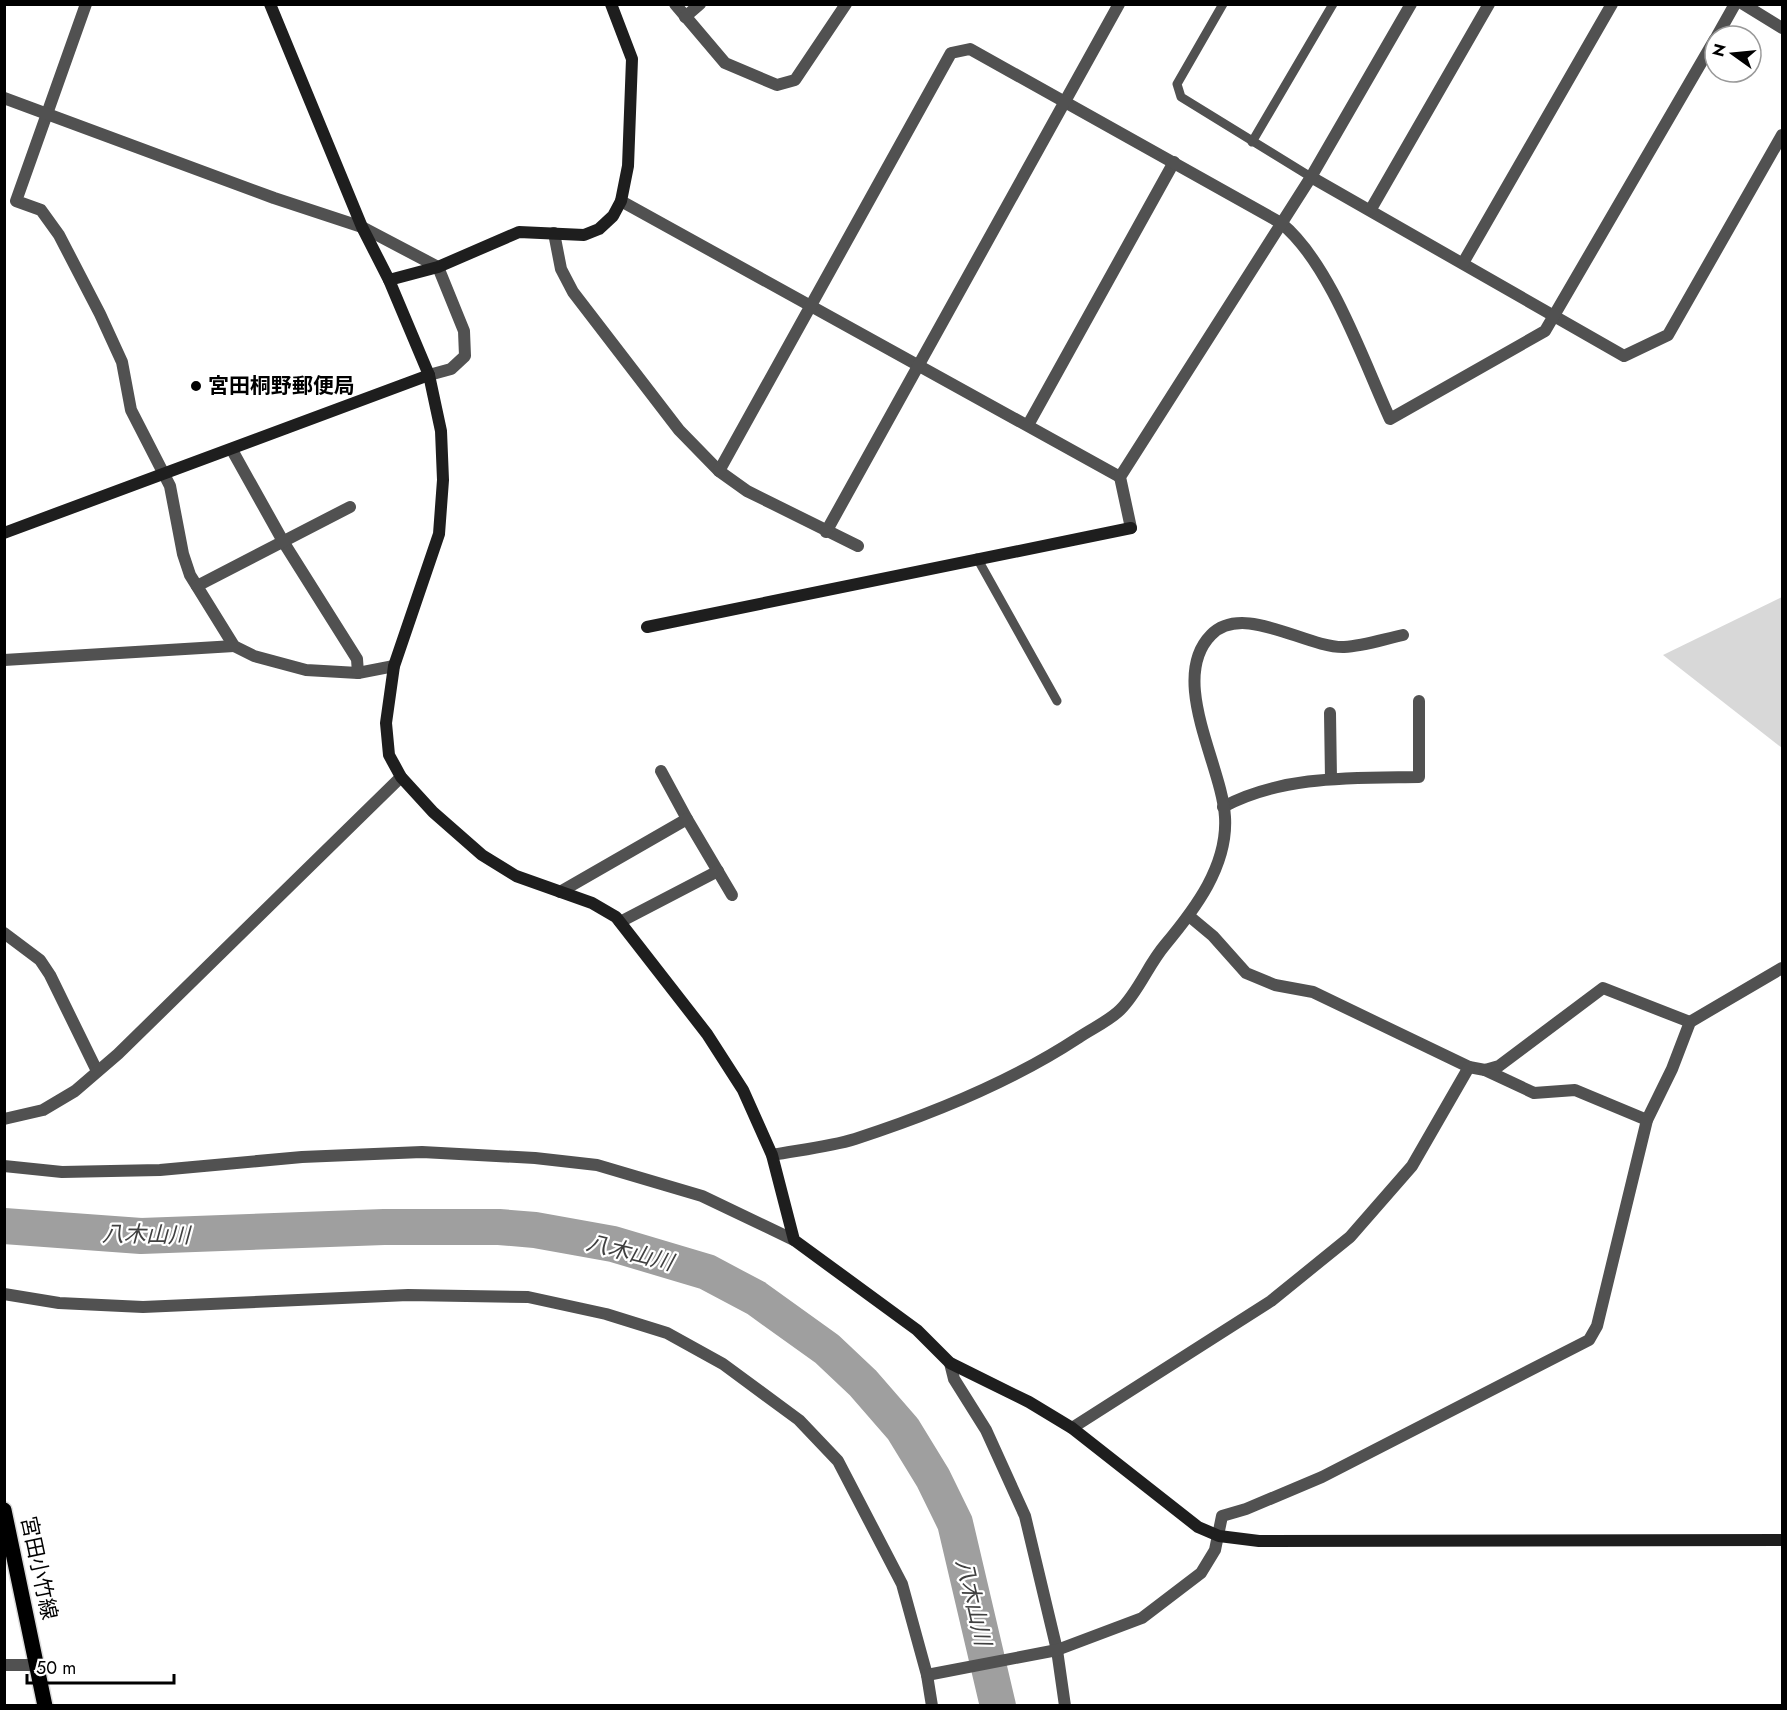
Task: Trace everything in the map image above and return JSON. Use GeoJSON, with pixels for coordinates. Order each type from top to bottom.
{"type":"FeatureCollection","features":[{"type":"Feature","properties":{"kind":"main road","name":"宮田小竹線"},"geometry":{"type":"LineString","coordinates":[[4,1510],[45,1706]]}},
{"type":"Feature","properties":{"kind":"street"},"geometry":{"type":"LineString","coordinates":[[86,4],[16,201],[41,210],[63,243],[122,362],[131,410],[165,474],[175,505],[183,555],[196,586],[234,646]]}},
{"type":"Feature","properties":{"kind":"street"},"geometry":{"type":"LineString","coordinates":[[270,4],[362,227],[390,280],[429,375],[441,430],[443,480],[439,534],[394,666],[386,723],[389,755],[401,777],[433,812],[482,855],[516,876],[592,903],[620,922],[707,1034],[743,1090],[772,1155],[794,1240]]}},
{"type":"Feature","properties":{"kind":"street"},"geometry":{"type":"LineString","coordinates":[[390,280],[438,267],[519,232],[584,235],[599,229],[613,216],[621,201],[628,166],[632,59],[611,4]]}},
{"type":"Feature","properties":{"kind":"street"},"geometry":{"type":"LineString","coordinates":[[675,4],[725,63],[777,86],[795,80],[846,4]]}},
{"type":"Feature","properties":{"kind":"street"},"geometry":{"type":"LineString","coordinates":[[685,17],[700,4]]}},
{"type":"Feature","properties":{"kind":"street"},"geometry":{"type":"LineString","coordinates":[[825,532],[1119,4]]}},
{"type":"Feature","properties":{"kind":"street"},"geometry":{"type":"LineString","coordinates":[[647,627],[1131,528],[1120,477],[1311,177],[1411,4]]}},
{"type":"Feature","properties":{"kind":"street"},"geometry":{"type":"LineString","coordinates":[[1371,209],[1489,4]]}},
{"type":"Feature","properties":{"kind":"street"},"geometry":{"type":"LineString","coordinates":[[1463,263],[1612,4]]}},
{"type":"Feature","properties":{"kind":"street"},"geometry":{"type":"LineString","coordinates":[[1724,24],[1735,4]]}},
{"type":"Feature","properties":{"kind":"street"},"geometry":{"type":"LineString","coordinates":[[1743,4],[1782,28]]}},
{"type":"Feature","properties":{"kind":"street"},"geometry":{"type":"LineString","coordinates":[[719,471],[951,53],[970,49],[1281,223],[1299,237],[1324,275],[1390,419],[1545,331],[1555,318],[1703,61]]}},
{"type":"Feature","properties":{"kind":"street"},"geometry":{"type":"LineString","coordinates":[[4,98],[274,198],[362,227],[438,267],[464,331],[465,356],[451,369],[429,375],[4,533]]}},
{"type":"Feature","properties":{"kind":"street"},"geometry":{"type":"LineString","coordinates":[[1311,177],[1371,209],[1555,318],[1624,356],[1668,335],[1778,152],[1782,135]]}},
{"type":"Feature","properties":{"kind":"street"},"geometry":{"type":"LineString","coordinates":[[1028,425],[1174,162]]}},
{"type":"Feature","properties":{"kind":"street"},"geometry":{"type":"LineString","coordinates":[[621,201],[918,368],[1028,425],[1120,477]]}},
{"type":"Feature","properties":{"kind":"street"},"geometry":{"type":"LineString","coordinates":[[554,233],[561,269],[573,292],[679,430],[719,471],[747,491],[825,532],[858,546]]}},
{"type":"Feature","properties":{"kind":"street"},"geometry":{"type":"LineString","coordinates":[[232,450],[284,543],[357,659],[357,673]]}},
{"type":"Feature","properties":{"kind":"street"},"geometry":{"type":"LineString","coordinates":[[196,586],[284,543],[350,507]]}},
{"type":"Feature","properties":{"kind":"street"},"geometry":{"type":"LineString","coordinates":[[772,1155],[854,1139],[956,1101],[1043,1061],[1118,1012],[1143,981],[1158,954],[1189,916],[1219,863],[1224,833],[1223,807],[1193,684],[1197,655],[1212,634],[1235,623],[1255,624],[1343,647],[1403,635]]}},
{"type":"Feature","properties":{"kind":"street"},"geometry":{"type":"LineString","coordinates":[[4,660],[234,646],[254,656],[306,670],[357,673],[394,666]]}},
{"type":"Feature","properties":{"kind":"street"},"geometry":{"type":"LineString","coordinates":[[1223,807],[1245,795],[1331,779],[1419,777],[1419,701]]}},
{"type":"Feature","properties":{"kind":"street"},"geometry":{"type":"LineString","coordinates":[[1330,713],[1331,779]]}},
{"type":"Feature","properties":{"kind":"street"},"geometry":{"type":"LineString","coordinates":[[662,771],[732,896]]}},
{"type":"Feature","properties":{"kind":"street"},"geometry":{"type":"LineString","coordinates":[[4,1119],[43,1110],[75,1091],[201,975],[401,777]]}},
{"type":"Feature","properties":{"kind":"street"},"geometry":{"type":"LineString","coordinates":[[560,892],[687,819]]}},
{"type":"Feature","properties":{"kind":"street"},"geometry":{"type":"LineString","coordinates":[[620,922],[718,871]]}},
{"type":"Feature","properties":{"kind":"street"},"geometry":{"type":"LineString","coordinates":[[1189,916],[1213,936],[1246,973],[1275,985],[1313,992],[1469,1067],[1485,1070],[1534,1093],[1575,1090],[1647,1120]]}},
{"type":"Feature","properties":{"kind":"street"},"geometry":{"type":"LineString","coordinates":[[4,933],[40,960],[50,975],[97,1071]]}},
{"type":"Feature","properties":{"kind":"street"},"geometry":{"type":"LineString","coordinates":[[927,1675],[1057,1650],[1142,1617],[1200,1573],[1215,1550],[1222,1516],[1246,1509],[1322,1477],[1589,1340],[1597,1326],[1647,1120],[1690,1022],[1782,968]]}},
{"type":"Feature","properties":{"kind":"street"},"geometry":{"type":"LineString","coordinates":[[1485,1070],[1499,1066],[1603,988],[1690,1022]]}},
{"type":"Feature","properties":{"kind":"street"},"geometry":{"type":"LineString","coordinates":[[1072,1428],[1271,1301],[1350,1237],[1412,1166],[1469,1067]]}},
{"type":"Feature","properties":{"kind":"street"},"geometry":{"type":"LineString","coordinates":[[4,1166],[62,1172],[160,1170],[302,1157],[422,1152],[535,1158],[597,1165],[702,1196],[794,1240],[917,1330],[950,1363],[1029,1402],[1072,1428],[1198,1527],[1218,1536],[1259,1541],[1782,1540]]}},
{"type":"Feature","properties":{"kind":"street"},"geometry":{"type":"LineString","coordinates":[[4,1294],[59,1303],[143,1307],[408,1295],[528,1297],[606,1314],[667,1333],[723,1364],[799,1420],[838,1461],[902,1584],[927,1675],[932,1706]]}},
{"type":"Feature","properties":{"kind":"street"},"geometry":{"type":"LineString","coordinates":[[950,1363],[954,1379],[986,1430],[1025,1516],[1057,1650],[1065,1706]]}},
{"type":"Feature","properties":{"kind":"street"},"geometry":{"type":"LineString","coordinates":[[4,1665],[37,1665]]}},
{"type":"Feature","properties":{"kind":"lane"},"geometry":{"type":"LineString","coordinates":[[1223,4],[1177,84],[1181,97],[1311,177]]}},
{"type":"Feature","properties":{"kind":"lane"},"geometry":{"type":"LineString","coordinates":[[1252,142],[1333,4]]}},
{"type":"Feature","properties":{"kind":"lane"},"geometry":{"type":"LineString","coordinates":[[977,558],[1057,701]]}},
{"type":"Feature","properties":{"kind":"shaded area"},"geometry":{"type":"Polygon","coordinates":[[[1782,597],[1782,748],[1663,655],[1782,597]]]}},
{"type":"Feature","properties":{"kind":"waterway","name":"八木山川"},"geometry":{"type":"LineString","coordinates":[[4,1226],[141,1236],[384,1227],[499,1227],[535,1230],[613,1244],[707,1272],[756,1298],[827,1349],[863,1383],[903,1429],[933,1478],[955,1523],[998,1706]]}},
{"type":"Feature","properties":{"kind":"place","name":"宮田桐野郵便局"},"geometry":{"type":"Point","coordinates":[196,386]}}]}
